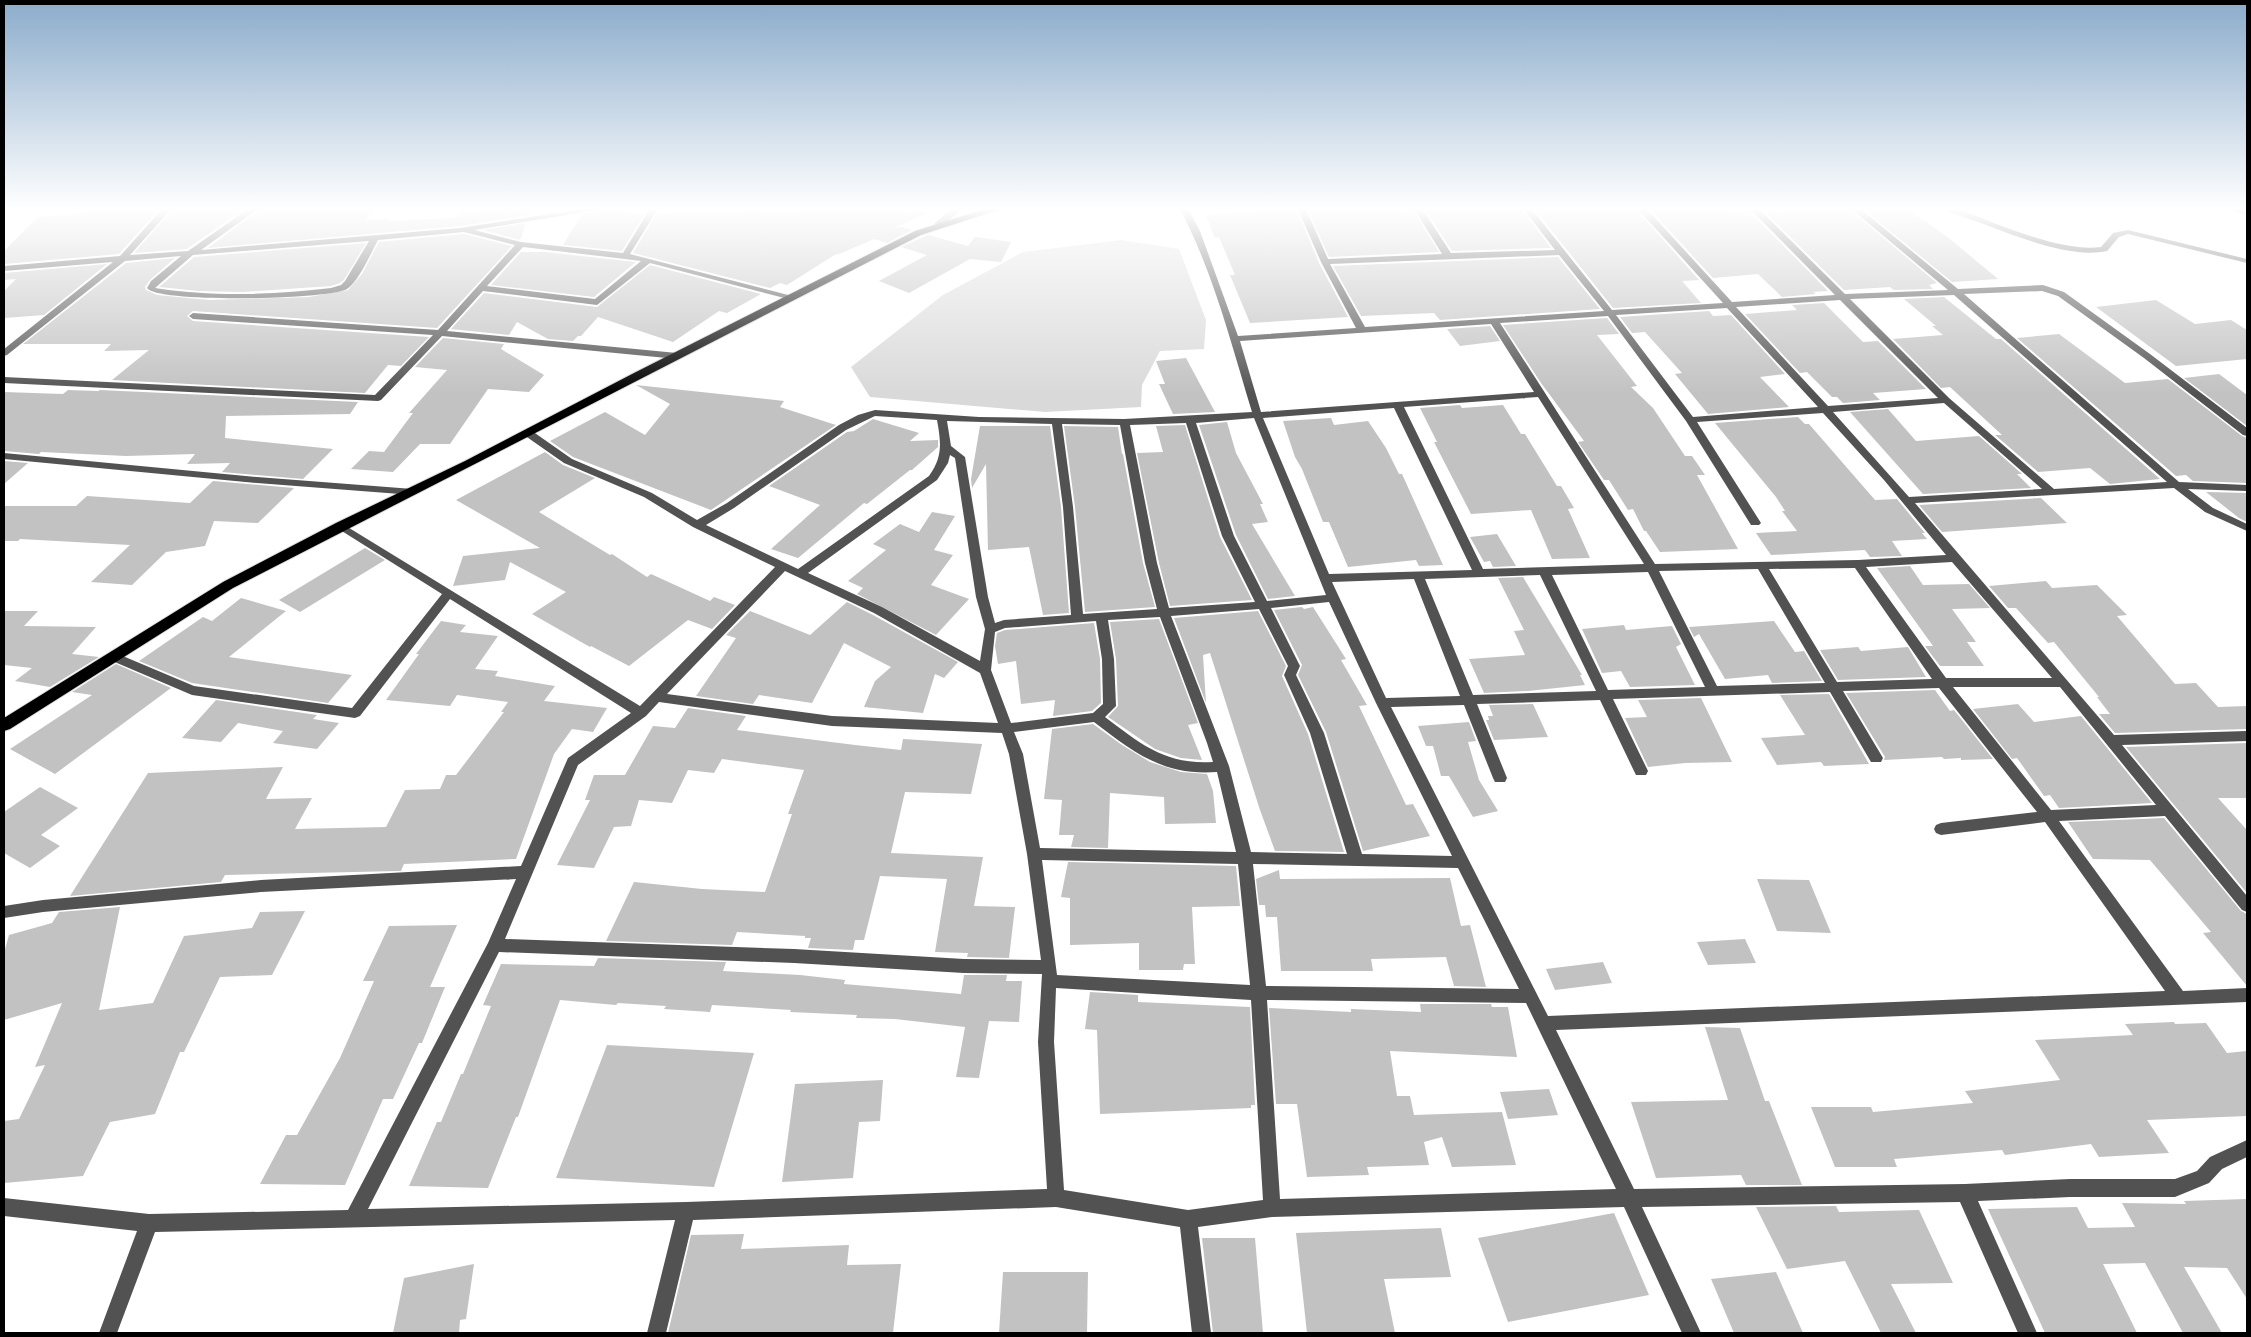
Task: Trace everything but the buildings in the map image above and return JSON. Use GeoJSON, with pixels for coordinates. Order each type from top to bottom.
{"type":"FeatureCollection","features":[{"type":"Feature","properties":{"kind":"highway"},"geometry":{"type":"LineString","coordinates":[[4,725],[228,585],[845,269]]}},
{"type":"Feature","properties":{"kind":"street"},"geometry":{"type":"LineString","coordinates":[[4,353],[109,269]]}},
{"type":"Feature","properties":{"kind":"street"},"geometry":{"type":"LineString","coordinates":[[170,269],[154,283],[151,288],[152,290],[249,295],[310,294],[342,288],[356,269]]}},
{"type":"Feature","properties":{"kind":"street"},"geometry":{"type":"LineString","coordinates":[[4,380],[378,398],[498,269]]}},
{"type":"Feature","properties":{"kind":"street"},"geometry":{"type":"LineString","coordinates":[[482,288],[597,302],[637,269]]}},
{"type":"Feature","properties":{"kind":"street"},"geometry":{"type":"LineString","coordinates":[[686,269],[792,296]]}},
{"type":"Feature","properties":{"kind":"street"},"geometry":{"type":"LineString","coordinates":[[1210,269],[1234,339],[1257,414],[1334,598],[1382,703],[1544,1023],[1692,1333]]}},
{"type":"Feature","properties":{"kind":"street"},"geometry":{"type":"LineString","coordinates":[[1329,269],[1362,330]]}},
{"type":"Feature","properties":{"kind":"street"},"geometry":{"type":"LineString","coordinates":[[1575,269],[1690,420],[1756,522]]}},
{"type":"Feature","properties":{"kind":"street"},"geometry":{"type":"LineString","coordinates":[[1697,269],[1780,358],[1825,411],[1907,500],[2062,682],[2247,906]]}},
{"type":"Feature","properties":{"kind":"street"},"geometry":{"type":"LineString","coordinates":[[1815,269],[1946,400],[2052,492]]}},
{"type":"Feature","properties":{"kind":"street"},"geometry":{"type":"LineString","coordinates":[[1929,269],[2176,484],[2209,510],[2247,528]]}},
{"type":"Feature","properties":{"kind":"street"},"geometry":{"type":"LineString","coordinates":[[1234,339],[1729,304],[2043,288],[2061,294],[2147,356],[2247,433]]}},
{"type":"Feature","properties":{"kind":"street"},"geometry":{"type":"LineString","coordinates":[[193,316],[440,333],[677,356]]}},
{"type":"Feature","properties":{"kind":"street"},"geometry":{"type":"LineString","coordinates":[[1493,320],[1652,568],[1713,691]]}},
{"type":"Feature","properties":{"kind":"street"},"geometry":{"type":"LineString","coordinates":[[698,525],[716,515],[801,454],[865,415],[883,413],[942,419],[1057,421],[1124,422],[1190,420],[1540,394]]}},
{"type":"Feature","properties":{"kind":"street"},"geometry":{"type":"LineString","coordinates":[[1690,420],[1825,411],[1946,400]]}},
{"type":"Feature","properties":{"kind":"street"},"geometry":{"type":"LineString","coordinates":[[1398,405],[1479,573]]}},
{"type":"Feature","properties":{"kind":"street"},"geometry":{"type":"LineString","coordinates":[[800,573],[933,478],[944,464],[947,448],[942,419]]}},
{"type":"Feature","properties":{"kind":"street"},"geometry":{"type":"LineString","coordinates":[[1190,420],[1228,536],[1294,666],[1290,675],[1317,733],[1356,859]]}},
{"type":"Feature","properties":{"kind":"street"},"geometry":{"type":"LineString","coordinates":[[1057,421],[1068,507],[1077,620]]}},
{"type":"Feature","properties":{"kind":"street"},"geometry":{"type":"LineString","coordinates":[[1124,422],[1151,563],[1164,612],[1222,766],[1229,788],[1245,859],[1259,993],[1272,1208]]}},
{"type":"Feature","properties":{"kind":"street"},"geometry":{"type":"LineString","coordinates":[[528,433],[568,461],[648,495],[698,525],[878,610],[985,670]]}},
{"type":"Feature","properties":{"kind":"street"},"geometry":{"type":"LineString","coordinates":[[947,448],[960,457],[982,597],[991,629]]}},
{"type":"Feature","properties":{"kind":"street"},"geometry":{"type":"LineString","coordinates":[[4,456],[257,480],[413,492]]}},
{"type":"Feature","properties":{"kind":"street"},"geometry":{"type":"LineString","coordinates":[[1907,500],[2176,484],[2247,488]]}},
{"type":"Feature","properties":{"kind":"street"},"geometry":{"type":"LineString","coordinates":[[341,526],[641,713]]}},
{"type":"Feature","properties":{"kind":"street"},"geometry":{"type":"LineString","coordinates":[[1325,578],[1761,565],[1858,564],[1955,558]]}},
{"type":"Feature","properties":{"kind":"street"},"geometry":{"type":"LineString","coordinates":[[1858,564],[1942,683],[2048,816],[2179,998]]}},
{"type":"Feature","properties":{"kind":"street"},"geometry":{"type":"LineString","coordinates":[[1761,565],[1876,758]]}},
{"type":"Feature","properties":{"kind":"street"},"geometry":{"type":"LineString","coordinates":[[354,1217],[495,945],[573,762],[641,713],[783,566]]}},
{"type":"Feature","properties":{"kind":"street"},"geometry":{"type":"LineString","coordinates":[[1544,571],[1641,772]]}},
{"type":"Feature","properties":{"kind":"street"},"geometry":{"type":"LineString","coordinates":[[1418,575],[1500,778]]}},
{"type":"Feature","properties":{"kind":"street"},"geometry":{"type":"LineString","coordinates":[[114,657],[192,690],[354,713],[449,593]]}},
{"type":"Feature","properties":{"kind":"street"},"geometry":{"type":"LineString","coordinates":[[1056,1198],[1046,1042],[1049,974],[1034,854],[1016,754],[985,670],[988,632],[1004,624],[1077,620],[1334,598]]}},
{"type":"Feature","properties":{"kind":"street"},"geometry":{"type":"LineString","coordinates":[[656,697],[832,721],[1008,728],[1096,717],[1110,706],[1108,659],[1102,618]]}},
{"type":"Feature","properties":{"kind":"street"},"geometry":{"type":"LineString","coordinates":[[1382,703],[1942,683],[2062,682]]}},
{"type":"Feature","properties":{"kind":"street"},"geometry":{"type":"LineString","coordinates":[[1096,717],[1138,746],[1163,760],[1188,768],[1222,766]]}},
{"type":"Feature","properties":{"kind":"street"},"geometry":{"type":"LineString","coordinates":[[2110,740],[2247,736]]}},
{"type":"Feature","properties":{"kind":"street"},"geometry":{"type":"LineString","coordinates":[[1941,829],[2048,816],[2168,810]]}},
{"type":"Feature","properties":{"kind":"street"},"geometry":{"type":"LineString","coordinates":[[1034,854],[1464,862]]}},
{"type":"Feature","properties":{"kind":"street"},"geometry":{"type":"LineString","coordinates":[[4,912],[43,906],[261,886],[526,872]]}},
{"type":"Feature","properties":{"kind":"street"},"geometry":{"type":"LineString","coordinates":[[495,945],[794,956],[964,966],[1259,993],[1529,996]]}},
{"type":"Feature","properties":{"kind":"street"},"geometry":{"type":"LineString","coordinates":[[1544,1023],[2247,994]]}},
{"type":"Feature","properties":{"kind":"street"},"geometry":{"type":"LineString","coordinates":[[4,1207],[149,1222],[686,1211],[1056,1198],[1188,1219],[1272,1208],[1629,1198],[1965,1193],[2070,1188],[2175,1188],[2203,1177],[2216,1163],[2247,1148]]}},
{"type":"Feature","properties":{"kind":"street"},"geometry":{"type":"LineString","coordinates":[[1965,1193],[2028,1333]]}},
{"type":"Feature","properties":{"kind":"street"},"geometry":{"type":"LineString","coordinates":[[658,1333],[686,1211]]}},
{"type":"Feature","properties":{"kind":"street"},"geometry":{"type":"LineString","coordinates":[[1188,1219],[1202,1333]]}},
{"type":"Feature","properties":{"kind":"street"},"geometry":{"type":"LineString","coordinates":[[108,1333],[149,1222]]}},
{"type":"Feature","properties":{"kind":"shaded area"},"geometry":{"type":"Polygon","coordinates":[[[991,269],[1187,269],[1206,320],[1204,349],[1160,351],[1142,385],[1141,407],[1045,412],[870,397],[851,367],[943,295],[991,269]]]}}]}
